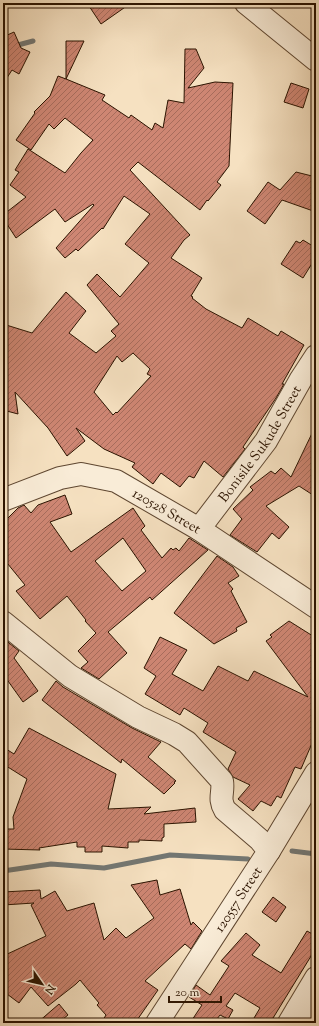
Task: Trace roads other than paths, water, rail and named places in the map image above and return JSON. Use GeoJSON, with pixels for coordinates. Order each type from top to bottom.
{"type":"FeatureCollection","features":[{"type":"Feature","properties":{"kind":"street"},"geometry":{"type":"LineString","coordinates":[[246,3],[316,60]]}},
{"type":"Feature","properties":{"kind":"street","name":"Bonisile Sukude Street"},"geometry":{"type":"LineString","coordinates":[[199,529],[266,442],[301,379],[316,356]]}},
{"type":"Feature","properties":{"kind":"street","name":"120528 Street"},"geometry":{"type":"LineString","coordinates":[[3,500],[54,480],[81,474],[116,481],[199,529],[316,607]]}},
{"type":"Feature","properties":{"kind":"street"},"geometry":{"type":"LineString","coordinates":[[3,622],[70,676],[138,717],[188,742],[222,781],[223,788],[221,798],[222,805],[225,810],[256,836],[269,851]]}},
{"type":"Feature","properties":{"kind":"street","name":"120557 Street"},"geometry":{"type":"LineString","coordinates":[[157,1023],[269,851],[316,773]]}},
{"type":"Feature","properties":{"kind":"street"},"geometry":{"type":"LineString","coordinates":[[316,978],[293,1016],[316,1021]]}},
{"type":"Feature","properties":{"kind":"waterway"},"geometry":{"type":"LineString","coordinates":[[3,49],[33,41]]}},
{"type":"Feature","properties":{"kind":"waterway"},"geometry":{"type":"LineString","coordinates":[[292,851],[316,854]]}},
{"type":"Feature","properties":{"kind":"waterway"},"geometry":{"type":"LineString","coordinates":[[3,871],[51,864],[104,868],[170,855],[248,859]]}}]}
